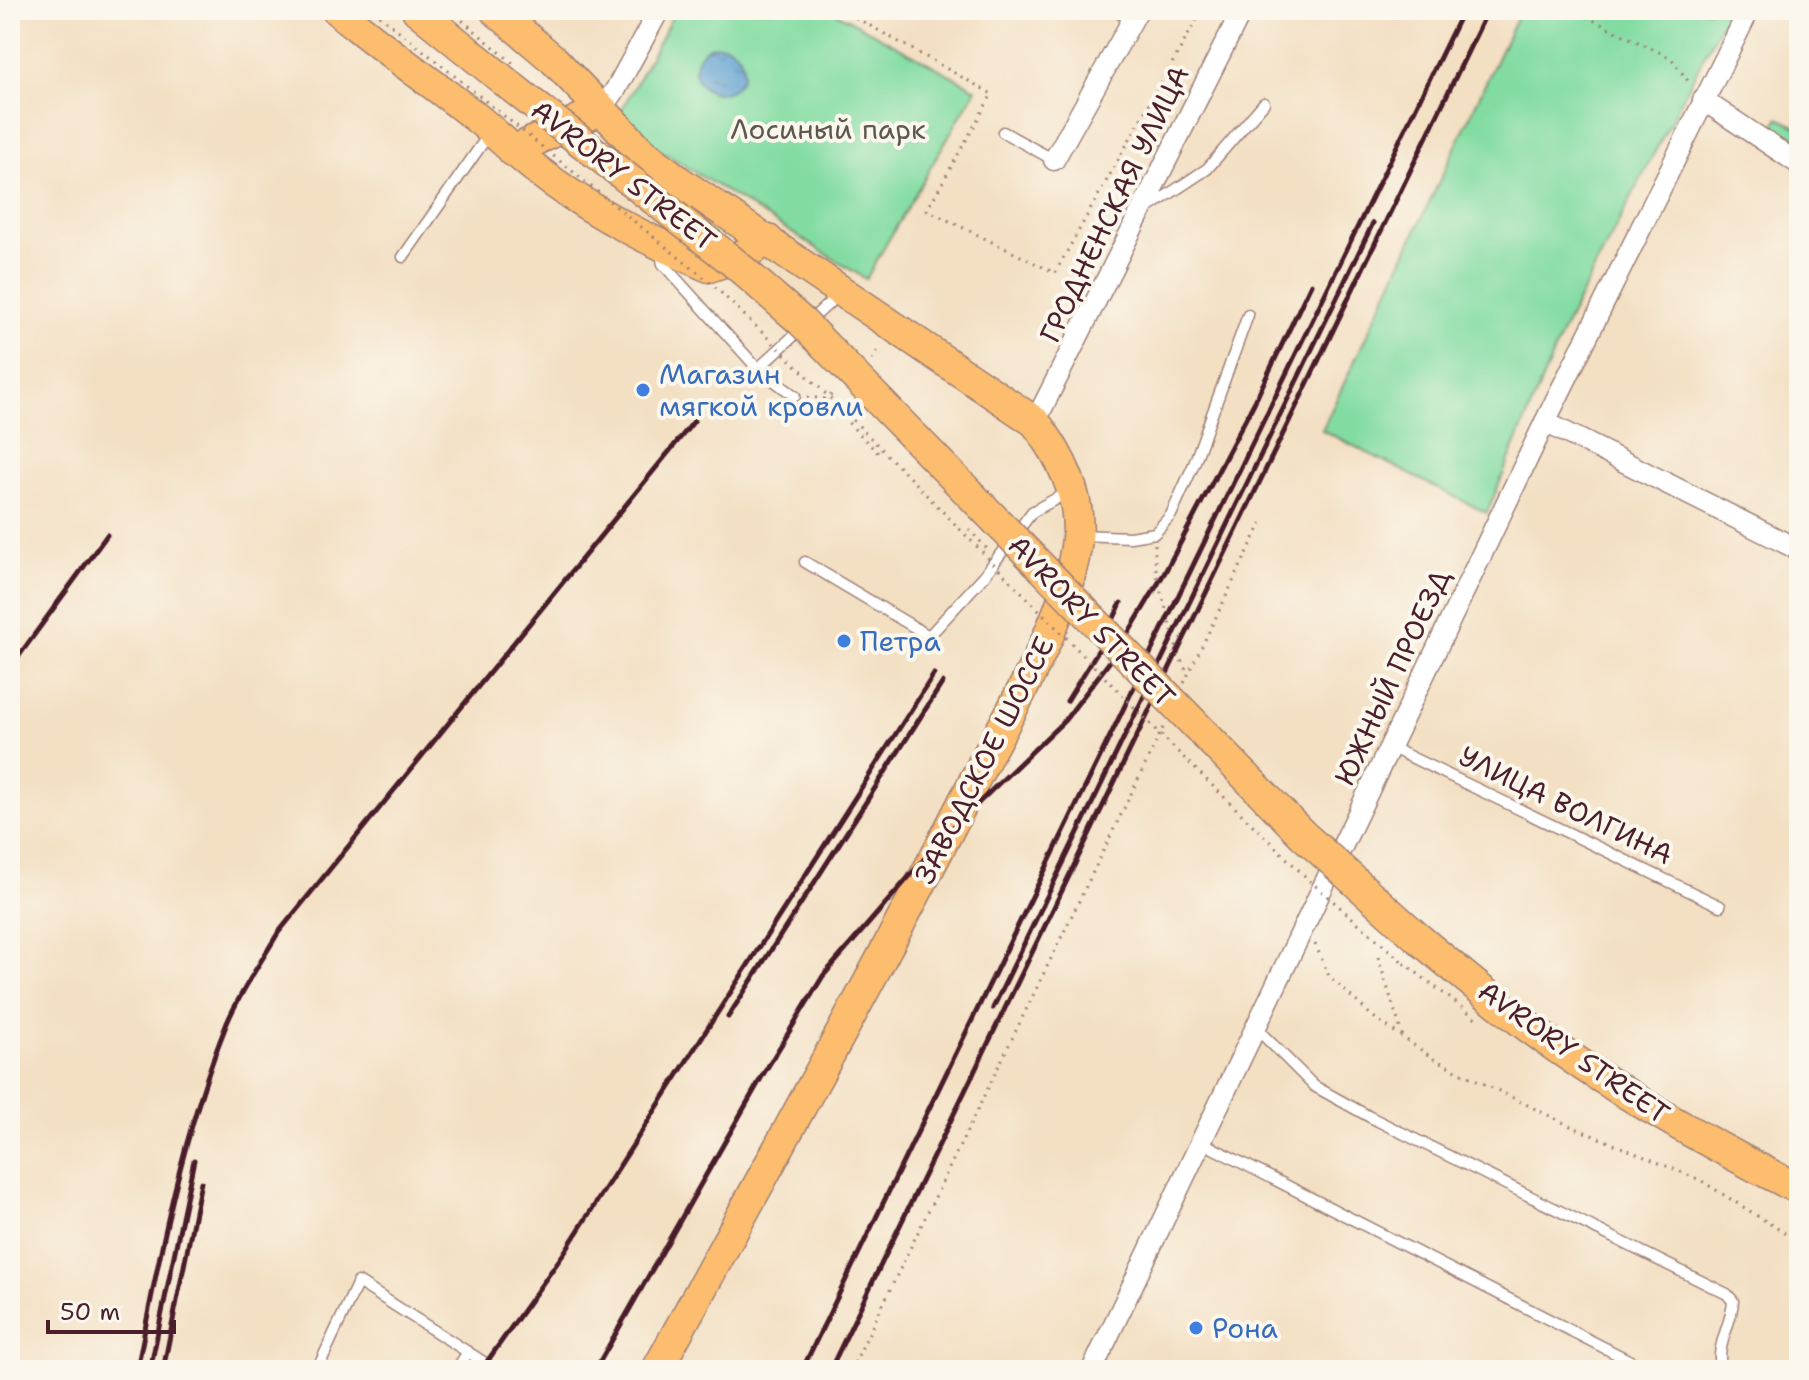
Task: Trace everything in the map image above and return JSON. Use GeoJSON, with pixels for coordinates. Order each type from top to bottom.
{"type":"FeatureCollection","features":[{"type":"Feature","properties":{"kind":"main road"},"geometry":{"type":"LineString","coordinates":[[337,10],[374,42],[590,207],[659,244],[709,267],[741,256],[768,240]]}},
{"type":"Feature","properties":{"kind":"main road","name":"AVRORY STREET"},"geometry":{"type":"LineString","coordinates":[[417,10],[732,261],[801,321],[1303,835],[1411,950],[1593,1072],[1731,1155],[1799,1189]]}},
{"type":"Feature","properties":{"kind":"main road","name":"ЗАВОДСКОЕ ШОССЕ"},"geometry":{"type":"LineString","coordinates":[[495,10],[554,60],[641,151],[841,292],[1035,422],[1047,438],[1073,489],[1077,535],[1073,562],[1056,620],[946,834],[657,1370]]}},
{"type":"Feature","properties":{"kind":"main road"},"geometry":{"type":"LineString","coordinates":[[502,141],[602,109]]}},
{"type":"Feature","properties":{"kind":"street"},"geometry":{"type":"LineString","coordinates":[[602,109],[659,10]]}},
{"type":"Feature","properties":{"kind":"street","name":"ГРОДНЕНСКАЯ УЛИЦА"},"geometry":{"type":"LineString","coordinates":[[1035,422],[1242,10]]}},
{"type":"Feature","properties":{"kind":"street","name":"ЮЖНЫЙ ПРОЕЗД"},"geometry":{"type":"LineString","coordinates":[[1092,1370],[1545,422],[1749,10]]}},
{"type":"Feature","properties":{"kind":"street"},"geometry":{"type":"LineString","coordinates":[[1054,160],[1136,15]]}},
{"type":"Feature","properties":{"kind":"street"},"geometry":{"type":"LineString","coordinates":[[1703,100],[1799,164]]}},
{"type":"Feature","properties":{"kind":"street"},"geometry":{"type":"LineString","coordinates":[[1545,422],[1799,550]]}},
{"type":"Feature","properties":{"kind":"lane"},"geometry":{"type":"LineString","coordinates":[[1114,10],[1136,15]]}},
{"type":"Feature","properties":{"kind":"lane"},"geometry":{"type":"LineString","coordinates":[[1142,212],[1207,169],[1264,103]]}},
{"type":"Feature","properties":{"kind":"lane"},"geometry":{"type":"LineString","coordinates":[[1003,132],[1054,160]]}},
{"type":"Feature","properties":{"kind":"lane"},"geometry":{"type":"LineString","coordinates":[[403,257],[502,141]]}},
{"type":"Feature","properties":{"kind":"lane"},"geometry":{"type":"LineString","coordinates":[[659,244],[663,264],[758,369],[795,396]]}},
{"type":"Feature","properties":{"kind":"lane"},"geometry":{"type":"LineString","coordinates":[[749,377],[841,292]]}},
{"type":"Feature","properties":{"kind":"lane"},"geometry":{"type":"LineString","coordinates":[[1077,535],[1130,537],[1155,533],[1171,515],[1194,464],[1248,315]]}},
{"type":"Feature","properties":{"kind":"lane"},"geometry":{"type":"LineString","coordinates":[[805,562],[929,636],[984,576],[1032,512],[1073,489]]}},
{"type":"Feature","properties":{"kind":"lane","name":"УЛИЦА ВОЛГИНА"},"geometry":{"type":"LineString","coordinates":[[1390,747],[1720,906]]}},
{"type":"Feature","properties":{"kind":"lane"},"geometry":{"type":"LineString","coordinates":[[1256,1028],[1314,1086],[1328,1094],[1727,1294],[1733,1301],[1732,1315],[1718,1356],[1722,1370]]}},
{"type":"Feature","properties":{"kind":"lane"},"geometry":{"type":"LineString","coordinates":[[1201,1142],[1648,1370]]}},
{"type":"Feature","properties":{"kind":"lane"},"geometry":{"type":"LineString","coordinates":[[317,1370],[358,1282],[496,1370]]}},
{"type":"Feature","properties":{"kind":"lane"},"geometry":{"type":"LineString","coordinates":[[456,1370],[468,1352]]}},
{"type":"Feature","properties":{"kind":"path"},"geometry":{"type":"LineString","coordinates":[[373,10],[713,285],[1311,882],[1411,950]]}},
{"type":"Feature","properties":{"kind":"path"},"geometry":{"type":"LineString","coordinates":[[1572,10],[1671,58],[1703,100]]}},
{"type":"Feature","properties":{"kind":"path"},"geometry":{"type":"LineString","coordinates":[[826,399],[879,454],[882,451]]}},
{"type":"Feature","properties":{"kind":"path"},"geometry":{"type":"LineString","coordinates":[[1182,688],[1263,520]]}},
{"type":"Feature","properties":{"kind":"path"},"geometry":{"type":"LineString","coordinates":[[1155,533],[1157,586],[1177,656],[1189,674]]}},
{"type":"Feature","properties":{"kind":"path"},"geometry":{"type":"LineString","coordinates":[[851,1370],[1168,716]]}},
{"type":"Feature","properties":{"kind":"path"},"geometry":{"type":"LineString","coordinates":[[1306,922],[1329,976],[1372,1016],[1434,1059],[1568,1125],[1700,1180],[1799,1242]]}},
{"type":"Feature","properties":{"kind":"path"},"geometry":{"type":"LineString","coordinates":[[1378,957],[1403,1038]]}},
{"type":"Feature","properties":{"kind":"green space","name":"Лосиный парк"},"geometry":{"type":"Polygon","coordinates":[[[676,10],[831,10],[976,89],[866,279],[642,139],[621,111],[676,10]]]}},
{"type":"Feature","properties":{"kind":"green space"},"geometry":{"type":"Polygon","coordinates":[[[1520,10],[1728,10],[1562,332],[1487,513],[1322,430],[1520,10]]]}},
{"type":"Feature","properties":{"kind":"green space"},"geometry":{"type":"Polygon","coordinates":[[[1778,118],[1799,128],[1799,155],[1768,135],[1778,118]]]}},
{"type":"Feature","properties":{"kind":"water"},"geometry":{"type":"Polygon","coordinates":[[[719,45],[736,52],[743,69],[736,86],[719,93],[702,86],[695,69],[702,52],[719,45]]]}},
{"type":"Feature","properties":{"kind":"railway"},"geometry":{"type":"LineString","coordinates":[[802,1370],[1463,10]]}},
{"type":"Feature","properties":{"kind":"railway"},"geometry":{"type":"LineString","coordinates":[[830,1370],[1488,10]]}},
{"type":"Feature","properties":{"kind":"railway"},"geometry":{"type":"LineString","coordinates":[[993,1008],[1373,223]]}},
{"type":"Feature","properties":{"kind":"railway"},"geometry":{"type":"LineString","coordinates":[[595,1370],[764,1073],[823,976],[946,834],[1065,720],[1117,652],[1165,572],[1254,403],[1311,284]]}},
{"type":"Feature","properties":{"kind":"railway"},"geometry":{"type":"LineString","coordinates":[[137,1370],[164,1238],[197,1108],[227,1023],[244,989],[278,933],[694,421]]}},
{"type":"Feature","properties":{"kind":"railway"},"geometry":{"type":"LineString","coordinates":[[10,668],[107,535]]}},
{"type":"Feature","properties":{"kind":"railway"},"geometry":{"type":"LineString","coordinates":[[1067,701],[1102,644],[1121,603]]}},
{"type":"Feature","properties":{"kind":"railway"},"geometry":{"type":"LineString","coordinates":[[481,1370],[562,1256],[934,674]]}},
{"type":"Feature","properties":{"kind":"railway"},"geometry":{"type":"LineString","coordinates":[[728,1017],[943,682]]}},
{"type":"Feature","properties":{"kind":"railway"},"geometry":{"type":"LineString","coordinates":[[150,1370],[194,1160]]}},
{"type":"Feature","properties":{"kind":"railway"},"geometry":{"type":"LineString","coordinates":[[163,1370],[201,1182]]}},
{"type":"Feature","properties":{"kind":"place","name":"Магазин мягкой кровли"},"geometry":{"type":"Point","coordinates":[643,390]}},
{"type":"Feature","properties":{"kind":"place","name":"Петра"},"geometry":{"type":"Point","coordinates":[844,641]}},
{"type":"Feature","properties":{"kind":"place","name":"Рона"},"geometry":{"type":"Point","coordinates":[1196,1328]}}]}
